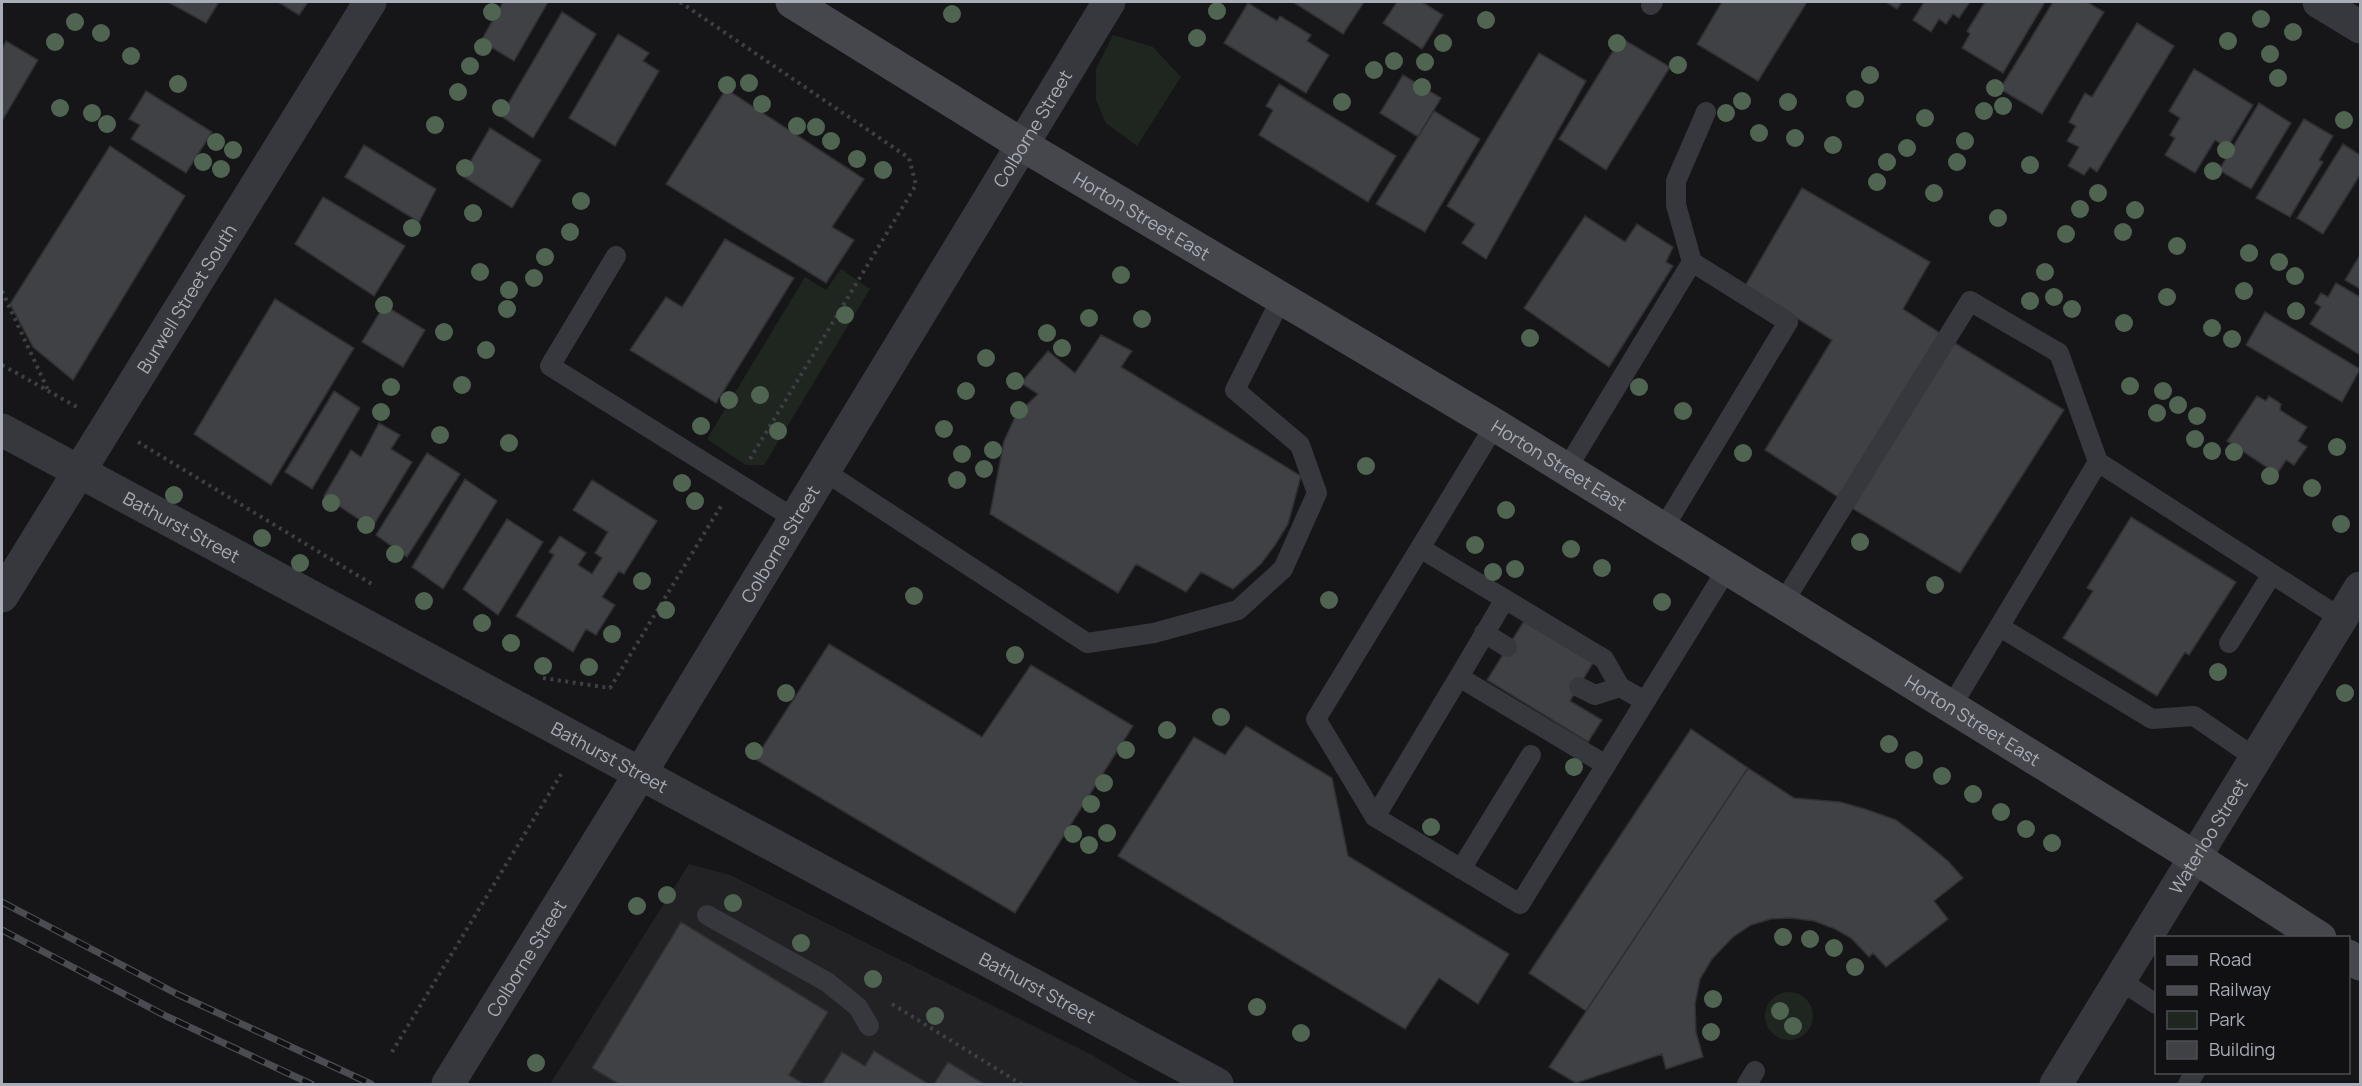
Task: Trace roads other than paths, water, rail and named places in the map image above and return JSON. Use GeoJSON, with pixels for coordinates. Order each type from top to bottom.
{"type":"FeatureCollection","features":[{"type":"Feature","properties":{"kind":"main road","name":"Horton Street East"},"geometry":{"type":"LineString","coordinates":[[792,2],[1021,144],[1495,425],[2196,858],[2317,936]]}},
{"type":"Feature","properties":{"kind":"street","name":"Burwell Street South"},"geometry":{"type":"LineString","coordinates":[[2,596],[77,471],[370,2]]}},
{"type":"Feature","properties":{"kind":"street","name":"Colborne Street"},"geometry":{"type":"LineString","coordinates":[[448,1084],[640,774],[1109,2]]}},
{"type":"Feature","properties":{"kind":"street"},"geometry":{"type":"LineString","coordinates":[[2319,2],[2361,27]]}},
{"type":"Feature","properties":{"kind":"street","name":"Bathurst Street"},"geometry":{"type":"LineString","coordinates":[[2,430],[1217,1084]]}},
{"type":"Feature","properties":{"kind":"street","name":"Waterloo Street"},"geometry":{"type":"LineString","coordinates":[[2056,1084],[2361,588]]}},
{"type":"Feature","properties":{"kind":"lane"},"geometry":{"type":"LineString","coordinates":[[1663,529],[1788,322],[1692,262],[1676,205],[1677,181],[1706,112]]}},
{"type":"Feature","properties":{"kind":"lane"},"geometry":{"type":"LineString","coordinates":[[616,256],[550,366],[795,519]]}},
{"type":"Feature","properties":{"kind":"lane"},"geometry":{"type":"LineString","coordinates":[[1566,470],[1692,262]]}},
{"type":"Feature","properties":{"kind":"lane"},"geometry":{"type":"LineString","coordinates":[[824,471],[1087,642],[1154,633],[1238,610],[1283,569],[1317,493],[1300,445],[1235,390],[1281,298]]}},
{"type":"Feature","properties":{"kind":"lane"},"geometry":{"type":"LineString","coordinates":[[1783,603],[1970,301],[2059,353],[2098,462],[2342,619]]}},
{"type":"Feature","properties":{"kind":"lane"},"geometry":{"type":"LineString","coordinates":[[1495,425],[1316,719],[1375,817],[1520,904],[1727,569]]}},
{"type":"Feature","properties":{"kind":"lane"},"geometry":{"type":"LineString","coordinates":[[1951,707],[2098,462]]}},
{"type":"Feature","properties":{"kind":"lane"},"geometry":{"type":"LineString","coordinates":[[1420,548],[1604,659],[1620,687],[1645,701]]}},
{"type":"Feature","properties":{"kind":"lane"},"geometry":{"type":"LineString","coordinates":[[2229,643],[2272,574]]}},
{"type":"Feature","properties":{"kind":"lane"},"geometry":{"type":"LineString","coordinates":[[1375,817],[1505,599]]}},
{"type":"Feature","properties":{"kind":"lane"},"geometry":{"type":"LineString","coordinates":[[2000,627],[2152,719],[2194,716],[2257,759]]}},
{"type":"Feature","properties":{"kind":"lane"},"geometry":{"type":"LineString","coordinates":[[1484,633],[1508,647]]}},
{"type":"Feature","properties":{"kind":"lane"},"geometry":{"type":"LineString","coordinates":[[1459,677],[1606,765]]}},
{"type":"Feature","properties":{"kind":"lane"},"geometry":{"type":"LineString","coordinates":[[1579,687],[1595,695],[1620,687]]}},
{"type":"Feature","properties":{"kind":"lane"},"geometry":{"type":"LineString","coordinates":[[1461,869],[1532,755]]}},
{"type":"Feature","properties":{"kind":"lane"},"geometry":{"type":"LineString","coordinates":[[707,915],[827,982],[858,1007],[869,1026]]}},
{"type":"Feature","properties":{"kind":"lane"},"geometry":{"type":"LineString","coordinates":[[2121,981],[2155,1003]]}},
{"type":"Feature","properties":{"kind":"railway"},"geometry":{"type":"LineString","coordinates":[[2,902],[177,994],[371,1084]]}},
{"type":"Feature","properties":{"kind":"railway"},"geometry":{"type":"LineString","coordinates":[[2,930],[166,1016],[311,1084]]}}]}
